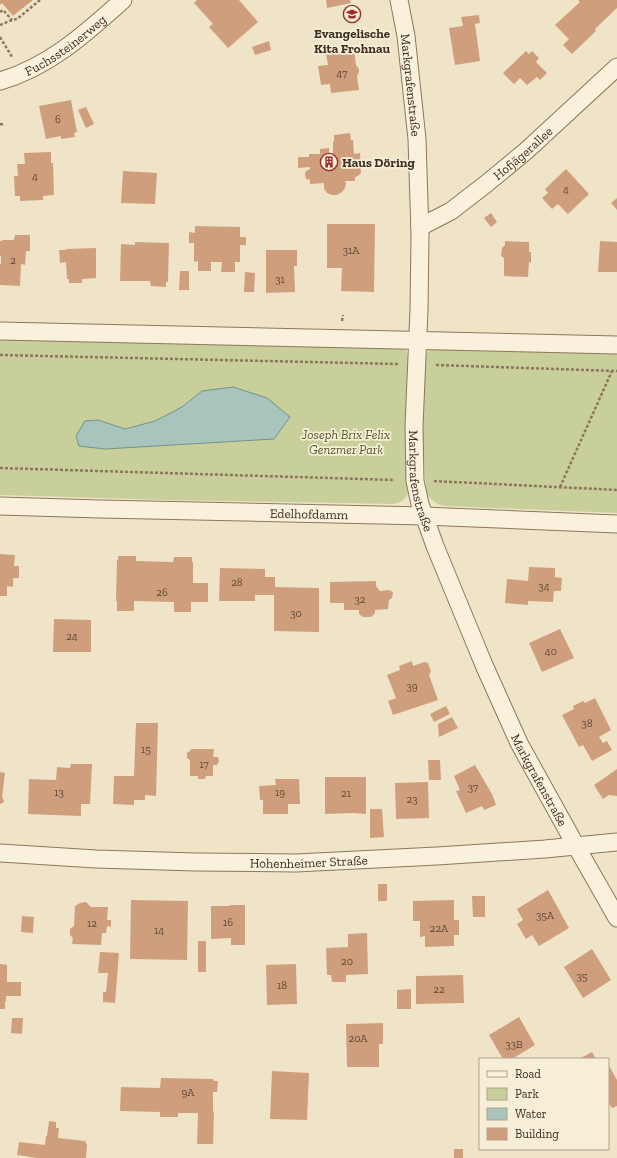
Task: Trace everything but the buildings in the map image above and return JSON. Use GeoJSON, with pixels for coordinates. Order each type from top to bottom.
{"type":"FeatureCollection","features":[{"type":"Feature","properties":{"kind":"street","name":"Fuchssteinerweg"},"geometry":{"type":"LineString","coordinates":[[0,81],[35,66],[67,48],[123,0]]}},
{"type":"Feature","properties":{"kind":"street","name":"Markgrafenstraße"},"geometry":{"type":"LineString","coordinates":[[399,0],[406,36],[417,139],[420,227],[418,340],[414,426],[416,481],[424,516],[484,665],[519,743],[617,918]]}},
{"type":"Feature","properties":{"kind":"street","name":"Hofjägerallee"},"geometry":{"type":"LineString","coordinates":[[420,227],[451,211],[486,184],[526,151],[617,67]]}},
{"type":"Feature","properties":{"kind":"street"},"geometry":{"type":"LineString","coordinates":[[0,331],[617,345]]}},
{"type":"Feature","properties":{"kind":"street","name":"Edelhofdamm"},"geometry":{"type":"LineString","coordinates":[[0,506],[424,516],[617,524]]}},
{"type":"Feature","properties":{"kind":"street","name":"Hohenheimer Straße"},"geometry":{"type":"LineString","coordinates":[[0,852],[116,860],[296,863],[430,857],[617,842]]}},
{"type":"Feature","properties":{"kind":"path"},"geometry":{"type":"LineString","coordinates":[[0,25],[17,19],[40,0]]}},
{"type":"Feature","properties":{"kind":"path"},"geometry":{"type":"LineString","coordinates":[[0,12],[3,10],[12,20]]}},
{"type":"Feature","properties":{"kind":"path"},"geometry":{"type":"LineString","coordinates":[[0,37],[11,54]]}},
{"type":"Feature","properties":{"kind":"path"},"geometry":{"type":"LineString","coordinates":[[0,124],[5,125]]}},
{"type":"Feature","properties":{"kind":"path"},"geometry":{"type":"LineString","coordinates":[[0,355],[403,364]]}},
{"type":"Feature","properties":{"kind":"path"},"geometry":{"type":"LineString","coordinates":[[429,365],[617,371]]}},
{"type":"Feature","properties":{"kind":"path"},"geometry":{"type":"LineString","coordinates":[[560,487],[612,371]]}},
{"type":"Feature","properties":{"kind":"path"},"geometry":{"type":"LineString","coordinates":[[0,468],[395,480]]}},
{"type":"Feature","properties":{"kind":"path"},"geometry":{"type":"LineString","coordinates":[[430,481],[617,490]]}},
{"type":"Feature","properties":{"kind":"green space","name":"Joseph Brix Felix Genzmer Park"},"geometry":{"type":"Polygon","coordinates":[[[0,335],[404,348],[407,353],[406,422],[409,492],[402,501],[398,503],[165,500],[0,495],[0,335]],[[202,391],[182,407],[155,421],[125,429],[98,420],[79,446],[105,449],[274,439],[290,417],[202,391]]]}},
{"type":"Feature","properties":{"kind":"green space","name":"Joseph Brix Felix Genzmer Park"},"geometry":{"type":"Polygon","coordinates":[[[431,348],[617,348],[617,513],[444,506],[437,504],[431,499],[427,494],[425,476],[422,418],[425,359],[427,352],[431,348]]]}},
{"type":"Feature","properties":{"kind":"water"},"geometry":{"type":"Polygon","coordinates":[[[233,387],[267,398],[290,417],[274,439],[105,449],[79,446],[76,436],[85,421],[98,420],[125,429],[155,421],[182,407],[202,391],[233,387]]]}},
{"type":"Feature","properties":{"kind":"place","name":"Evangelische Kita Frohnau"},"geometry":{"type":"Point","coordinates":[352,14]}},
{"type":"Feature","properties":{"kind":"place","name":"Haus Döring"},"geometry":{"type":"Point","coordinates":[329,162]}}]}
